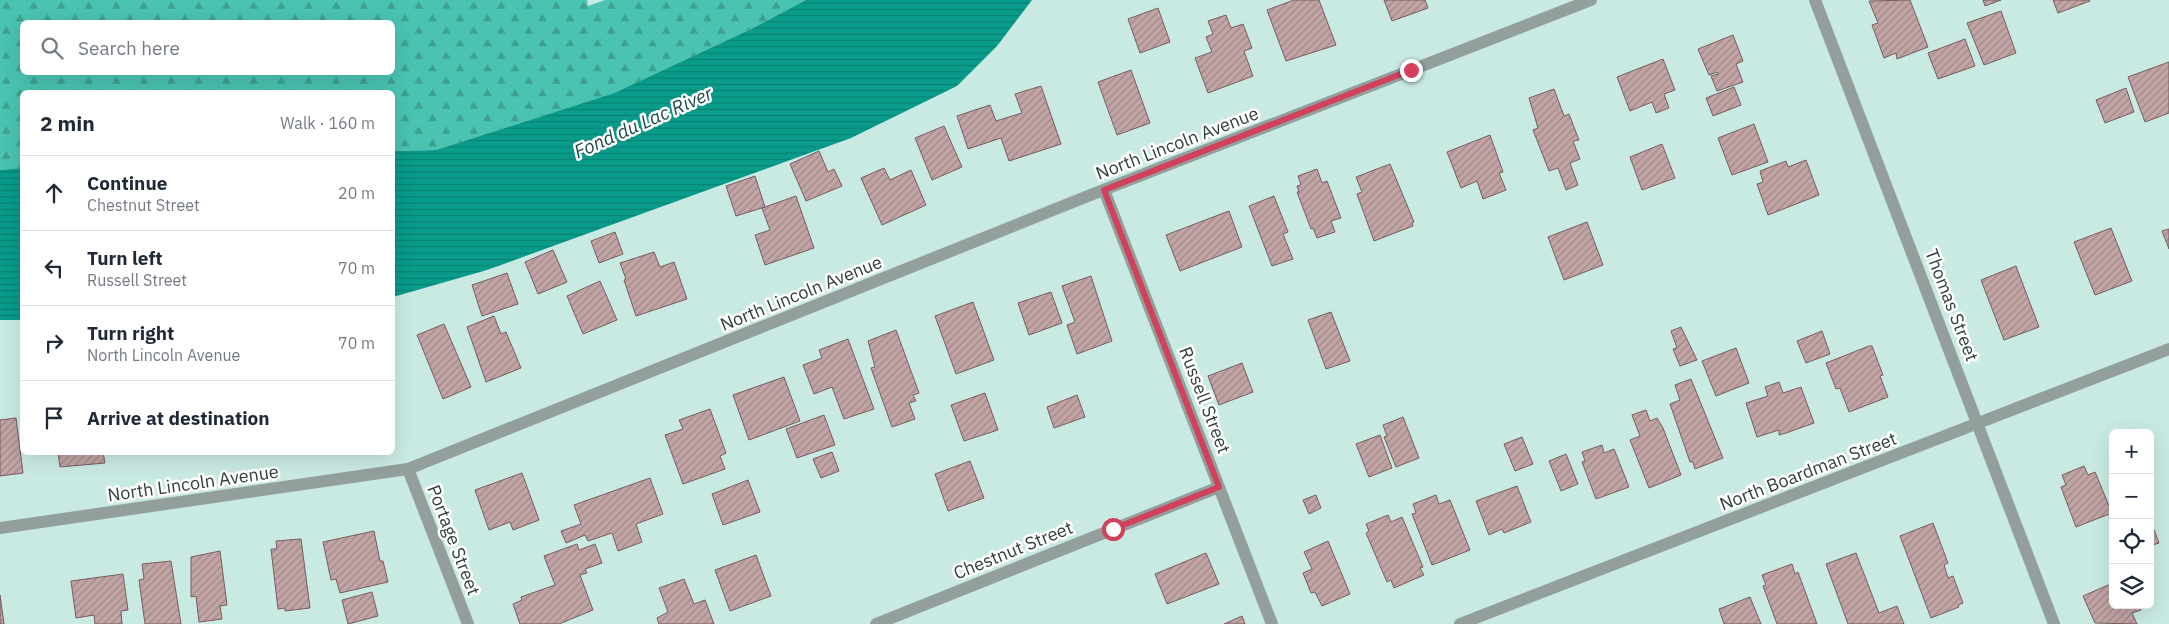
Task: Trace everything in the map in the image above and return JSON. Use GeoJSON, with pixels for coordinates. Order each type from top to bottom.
{"type":"FeatureCollection","features":[{"type":"Feature","properties":{"kind":"street","name":"North Lincoln Avenue"},"geometry":{"type":"LineString","coordinates":[[0,528],[408,469],[1104,190],[1591,0]]}},
{"type":"Feature","properties":{"kind":"street","name":"Thomas Street"},"geometry":{"type":"LineString","coordinates":[[1815,0],[2054,624]]}},
{"type":"Feature","properties":{"kind":"street","name":"Russell Street"},"geometry":{"type":"LineString","coordinates":[[1104,190],[1272,624]]}},
{"type":"Feature","properties":{"kind":"street","name":"North Boardman Street"},"geometry":{"type":"LineString","coordinates":[[1460,624],[2169,349]]}},
{"type":"Feature","properties":{"kind":"street","name":"Portage Street"},"geometry":{"type":"LineString","coordinates":[[408,469],[468,624]]}},
{"type":"Feature","properties":{"kind":"street","name":"Chestnut Street"},"geometry":{"type":"LineString","coordinates":[[876,624],[1219,487]]}},
{"type":"Feature","properties":{"kind":"green space"},"geometry":{"type":"Polygon","coordinates":[[[0,0],[587,0],[588,6],[605,0],[806,0],[751,29],[614,93],[436,150],[395,151],[395,90],[20,90],[20,168],[0,170],[0,0]]]}},
{"type":"Feature","properties":{"kind":"water","name":"Fond du Lac River"},"geometry":{"type":"Polygon","coordinates":[[[806,0],[1032,0],[997,46],[957,86],[851,138],[487,270],[395,296],[395,151],[436,150],[614,93],[751,29],[806,0]]]}},
{"type":"Feature","properties":{"kind":"water"},"geometry":{"type":"Polygon","coordinates":[[[20,168],[20,320],[0,320],[0,170],[20,168]]]}},
{"type":"Feature","properties":{"kind":"building"},"geometry":{"type":"Polygon","coordinates":[[[1294,0],[1319,0],[1336,45],[1286,61],[1267,10],[1294,0]]]}},
{"type":"Feature","properties":{"kind":"building"},"geometry":{"type":"Polygon","coordinates":[[[1384,0],[1425,0],[1428,8],[1392,21],[1384,0]]]}},
{"type":"Feature","properties":{"kind":"building"},"geometry":{"type":"Polygon","coordinates":[[[1910,0],[1928,47],[1897,59],[1896,53],[1884,58],[1872,25],[1878,23],[1869,1],[1910,0]]]}},
{"type":"Feature","properties":{"kind":"building"},"geometry":{"type":"Polygon","coordinates":[[[1983,0],[2001,0],[1985,6],[1983,0]]]}},
{"type":"Feature","properties":{"kind":"building"},"geometry":{"type":"Polygon","coordinates":[[[2053,0],[2089,0],[2090,1],[2058,13],[2053,0]]]}},
{"type":"Feature","properties":{"kind":"building"},"geometry":{"type":"Polygon","coordinates":[[[1158,8],[1170,42],[1140,53],[1128,19],[1158,8]]]}},
{"type":"Feature","properties":{"kind":"building"},"geometry":{"type":"Polygon","coordinates":[[[2001,11],[2016,53],[1984,65],[1967,23],[2001,11]]]}},
{"type":"Feature","properties":{"kind":"building"},"geometry":{"type":"Polygon","coordinates":[[[1226,15],[1231,28],[1243,24],[1252,48],[1244,51],[1253,76],[1208,93],[1195,58],[1212,52],[1206,37],[1213,34],[1208,21],[1226,15]]]}},
{"type":"Feature","properties":{"kind":"building"},"geometry":{"type":"Polygon","coordinates":[[[1733,35],[1743,61],[1736,64],[1743,82],[1717,91],[1711,76],[1718,74],[1717,72],[1709,75],[1698,49],[1733,35]]]}},
{"type":"Feature","properties":{"kind":"building"},"geometry":{"type":"Polygon","coordinates":[[[1965,39],[1975,66],[1938,79],[1928,53],[1965,39]]]}},
{"type":"Feature","properties":{"kind":"building"},"geometry":{"type":"Polygon","coordinates":[[[1663,59],[1675,90],[1664,94],[1669,108],[1656,113],[1652,102],[1630,111],[1617,77],[1663,59]]]}},
{"type":"Feature","properties":{"kind":"building"},"geometry":{"type":"Polygon","coordinates":[[[2169,62],[2169,113],[2145,122],[2128,77],[2169,62]]]}},
{"type":"Feature","properties":{"kind":"building"},"geometry":{"type":"Polygon","coordinates":[[[1131,70],[1150,123],[1117,135],[1098,82],[1131,70]]]}},
{"type":"Feature","properties":{"kind":"building"},"geometry":{"type":"Polygon","coordinates":[[[1041,86],[1061,144],[1009,161],[1001,138],[968,149],[957,116],[990,105],[996,121],[1022,113],[1015,94],[1041,86]]]}},
{"type":"Feature","properties":{"kind":"building"},"geometry":{"type":"Polygon","coordinates":[[[1734,87],[1741,105],[1713,116],[1706,98],[1734,87]]]}},
{"type":"Feature","properties":{"kind":"building"},"geometry":{"type":"Polygon","coordinates":[[[2126,88],[2134,112],[2105,123],[2096,100],[2126,88]]]}},
{"type":"Feature","properties":{"kind":"building"},"geometry":{"type":"Polygon","coordinates":[[[1554,89],[1564,116],[1569,114],[1579,140],[1573,141],[1580,159],[1570,163],[1578,185],[1566,190],[1558,168],[1549,171],[1533,130],[1538,128],[1529,98],[1554,89]]]}},
{"type":"Feature","properties":{"kind":"building"},"geometry":{"type":"Polygon","coordinates":[[[1754,124],[1768,162],[1732,175],[1718,138],[1754,124]]]}},
{"type":"Feature","properties":{"kind":"building"},"geometry":{"type":"Polygon","coordinates":[[[944,126],[962,167],[932,180],[915,138],[944,126]]]}},
{"type":"Feature","properties":{"kind":"building"},"geometry":{"type":"Polygon","coordinates":[[[1490,135],[1503,172],[1499,173],[1506,190],[1483,199],[1477,181],[1461,188],[1447,152],[1490,135]]]}},
{"type":"Feature","properties":{"kind":"building"},"geometry":{"type":"Polygon","coordinates":[[[1662,144],[1675,178],[1642,190],[1630,157],[1662,144]]]}},
{"type":"Feature","properties":{"kind":"building"},"geometry":{"type":"Polygon","coordinates":[[[819,151],[828,172],[834,169],[842,186],[806,201],[790,164],[819,151]]]}},
{"type":"Feature","properties":{"kind":"building"},"geometry":{"type":"Polygon","coordinates":[[[1806,160],[1819,195],[1768,215],[1757,184],[1763,182],[1760,171],[1786,161],[1788,167],[1806,160]]]}},
{"type":"Feature","properties":{"kind":"building"},"geometry":{"type":"Polygon","coordinates":[[[1390,164],[1414,222],[1412,223],[1413,226],[1374,241],[1357,194],[1362,192],[1356,177],[1390,164]]]}},
{"type":"Feature","properties":{"kind":"building"},"geometry":{"type":"Polygon","coordinates":[[[884,168],[890,180],[911,170],[926,205],[882,225],[861,178],[884,168]]]}},
{"type":"Feature","properties":{"kind":"building"},"geometry":{"type":"Polygon","coordinates":[[[1317,169],[1322,183],[1327,181],[1341,218],[1331,221],[1335,232],[1317,238],[1313,228],[1311,229],[1297,192],[1299,192],[1297,186],[1301,185],[1298,176],[1317,169]]]}},
{"type":"Feature","properties":{"kind":"building"},"geometry":{"type":"Polygon","coordinates":[[[755,176],[765,207],[736,216],[726,186],[755,176]]]}},
{"type":"Feature","properties":{"kind":"building"},"geometry":{"type":"Polygon","coordinates":[[[796,196],[814,248],[765,265],[755,235],[770,230],[762,208],[796,196]]]}},
{"type":"Feature","properties":{"kind":"building"},"geometry":{"type":"Polygon","coordinates":[[[1274,196],[1288,232],[1283,234],[1293,259],[1272,266],[1249,206],[1274,196]]]}},
{"type":"Feature","properties":{"kind":"building"},"geometry":{"type":"Polygon","coordinates":[[[1229,211],[1242,247],[1180,271],[1166,235],[1229,211]]]}},
{"type":"Feature","properties":{"kind":"building"},"geometry":{"type":"Polygon","coordinates":[[[1587,222],[1603,265],[1564,280],[1548,237],[1587,222]]]}},
{"type":"Feature","properties":{"kind":"building"},"geometry":{"type":"Polygon","coordinates":[[[2111,228],[2132,281],[2095,295],[2074,242],[2111,228]]]}},
{"type":"Feature","properties":{"kind":"building"},"geometry":{"type":"Polygon","coordinates":[[[2169,229],[2169,249],[2162,231],[2169,229]]]}},
{"type":"Feature","properties":{"kind":"building"},"geometry":{"type":"Polygon","coordinates":[[[615,232],[623,254],[599,263],[591,241],[615,232]]]}},
{"type":"Feature","properties":{"kind":"building"},"geometry":{"type":"Polygon","coordinates":[[[553,250],[567,282],[538,294],[525,262],[553,250]]]}},
{"type":"Feature","properties":{"kind":"building"},"geometry":{"type":"Polygon","coordinates":[[[654,252],[660,267],[674,262],[687,299],[636,316],[620,263],[654,252]]]}},
{"type":"Feature","properties":{"kind":"building"},"geometry":{"type":"Polygon","coordinates":[[[2016,266],[2039,327],[2004,340],[1981,280],[2016,266]]]}},
{"type":"Feature","properties":{"kind":"building"},"geometry":{"type":"Polygon","coordinates":[[[507,273],[518,304],[482,316],[472,285],[507,273]]]}},
{"type":"Feature","properties":{"kind":"building"},"geometry":{"type":"Polygon","coordinates":[[[1091,276],[1112,341],[1077,354],[1067,325],[1075,322],[1062,286],[1091,276]]]}},
{"type":"Feature","properties":{"kind":"building"},"geometry":{"type":"Polygon","coordinates":[[[600,281],[617,320],[583,334],[567,296],[600,281]]]}},
{"type":"Feature","properties":{"kind":"building"},"geometry":{"type":"Polygon","coordinates":[[[1051,292],[1062,323],[1029,335],[1018,303],[1051,292]]]}},
{"type":"Feature","properties":{"kind":"building"},"geometry":{"type":"Polygon","coordinates":[[[973,302],[994,360],[956,374],[935,316],[973,302]]]}},
{"type":"Feature","properties":{"kind":"building"},"geometry":{"type":"Polygon","coordinates":[[[1331,312],[1350,361],[1326,369],[1308,320],[1331,312]]]}},
{"type":"Feature","properties":{"kind":"building"},"geometry":{"type":"Polygon","coordinates":[[[494,316],[501,334],[506,332],[521,368],[486,382],[467,327],[494,316]]]}},
{"type":"Feature","properties":{"kind":"building"},"geometry":{"type":"Polygon","coordinates":[[[444,324],[471,387],[443,399],[417,335],[444,324]]]}},
{"type":"Feature","properties":{"kind":"building"},"geometry":{"type":"Polygon","coordinates":[[[1681,327],[1697,360],[1680,366],[1673,349],[1677,348],[1671,331],[1681,327]]]}},
{"type":"Feature","properties":{"kind":"building"},"geometry":{"type":"Polygon","coordinates":[[[896,330],[919,393],[913,395],[916,401],[909,403],[915,419],[892,427],[871,368],[875,367],[868,341],[896,330]]]}},
{"type":"Feature","properties":{"kind":"building"},"geometry":{"type":"Polygon","coordinates":[[[1822,331],[1830,354],[1806,363],[1797,341],[1822,331]]]}},
{"type":"Feature","properties":{"kind":"building"},"geometry":{"type":"Polygon","coordinates":[[[848,339],[874,409],[844,419],[832,387],[814,394],[803,365],[822,358],[819,350],[848,339]]]}},
{"type":"Feature","properties":{"kind":"building"},"geometry":{"type":"Polygon","coordinates":[[[1872,346],[1883,375],[1880,376],[1888,397],[1849,412],[1840,388],[1836,389],[1826,363],[1872,346]]]}},
{"type":"Feature","properties":{"kind":"building"},"geometry":{"type":"Polygon","coordinates":[[[1736,348],[1749,383],[1716,396],[1702,361],[1736,348]]]}},
{"type":"Feature","properties":{"kind":"building"},"geometry":{"type":"Polygon","coordinates":[[[1242,363],[1253,392],[1219,405],[1208,376],[1242,363]]]}},
{"type":"Feature","properties":{"kind":"building"},"geometry":{"type":"Polygon","coordinates":[[[784,377],[800,421],[749,440],[733,395],[784,377]]]}},
{"type":"Feature","properties":{"kind":"building"},"geometry":{"type":"Polygon","coordinates":[[[1691,379],[1723,458],[1695,469],[1693,462],[1690,462],[1670,404],[1680,400],[1675,385],[1691,379]]]}},
{"type":"Feature","properties":{"kind":"building"},"geometry":{"type":"Polygon","coordinates":[[[1779,382],[1783,393],[1801,387],[1814,423],[1779,435],[1779,430],[1757,437],[1746,403],[1768,396],[1765,387],[1779,382]]]}},
{"type":"Feature","properties":{"kind":"building"},"geometry":{"type":"Polygon","coordinates":[[[985,393],[998,430],[964,441],[951,405],[985,393]]]}},
{"type":"Feature","properties":{"kind":"building"},"geometry":{"type":"Polygon","coordinates":[[[1077,395],[1085,417],[1054,428],[1047,407],[1077,395]]]}},
{"type":"Feature","properties":{"kind":"building"},"geometry":{"type":"Polygon","coordinates":[[[710,409],[726,453],[720,456],[725,469],[683,484],[665,435],[683,429],[679,420],[710,409]]]}},
{"type":"Feature","properties":{"kind":"building"},"geometry":{"type":"Polygon","coordinates":[[[1646,410],[1650,421],[1657,418],[1663,428],[1681,475],[1649,488],[1630,440],[1640,436],[1632,415],[1646,410]]]}},
{"type":"Feature","properties":{"kind":"building"},"geometry":{"type":"Polygon","coordinates":[[[824,415],[835,445],[797,458],[786,429],[824,415]]]}},
{"type":"Feature","properties":{"kind":"building"},"geometry":{"type":"Polygon","coordinates":[[[1403,417],[1419,458],[1396,467],[1384,437],[1387,436],[1383,425],[1403,417]]]}},
{"type":"Feature","properties":{"kind":"building"},"geometry":{"type":"Polygon","coordinates":[[[16,418],[23,473],[0,476],[0,420],[16,418]]]}},
{"type":"Feature","properties":{"kind":"building"},"geometry":{"type":"Polygon","coordinates":[[[1380,435],[1392,468],[1369,477],[1356,444],[1380,435]]]}},
{"type":"Feature","properties":{"kind":"building"},"geometry":{"type":"Polygon","coordinates":[[[1522,437],[1533,464],[1515,471],[1504,444],[1522,437]]]}},
{"type":"Feature","properties":{"kind":"building"},"geometry":{"type":"Polygon","coordinates":[[[1602,445],[1604,453],[1614,449],[1629,487],[1596,499],[1582,462],[1585,461],[1582,452],[1602,445]]]}},
{"type":"Feature","properties":{"kind":"building"},"geometry":{"type":"Polygon","coordinates":[[[832,452],[839,471],[821,478],[813,459],[832,452]]]}},
{"type":"Feature","properties":{"kind":"building"},"geometry":{"type":"Polygon","coordinates":[[[1566,454],[1578,484],[1561,491],[1549,461],[1566,454]]]}},
{"type":"Feature","properties":{"kind":"building"},"geometry":{"type":"Polygon","coordinates":[[[58,455],[104,455],[105,463],[60,467],[58,455]]]}},
{"type":"Feature","properties":{"kind":"building"},"geometry":{"type":"Polygon","coordinates":[[[970,461],[984,498],[948,511],[935,474],[970,461]]]}},
{"type":"Feature","properties":{"kind":"building"},"geometry":{"type":"Polygon","coordinates":[[[2084,466],[2088,475],[2095,472],[2109,506],[2109,514],[2076,527],[2061,487],[2066,485],[2062,475],[2084,466]]]}},
{"type":"Feature","properties":{"kind":"building"},"geometry":{"type":"Polygon","coordinates":[[[522,473],[539,520],[513,530],[510,522],[489,530],[475,490],[522,473]]]}},
{"type":"Feature","properties":{"kind":"building"},"geometry":{"type":"Polygon","coordinates":[[[650,478],[663,514],[636,524],[642,542],[618,551],[612,533],[588,541],[585,535],[566,543],[561,531],[581,524],[574,505],[650,478]]]}},
{"type":"Feature","properties":{"kind":"building"},"geometry":{"type":"Polygon","coordinates":[[[748,480],[760,512],[723,525],[712,494],[748,480]]]}},
{"type":"Feature","properties":{"kind":"building"},"geometry":{"type":"Polygon","coordinates":[[[1517,486],[1531,522],[1504,533],[1502,529],[1489,535],[1476,501],[1517,486]]]}},
{"type":"Feature","properties":{"kind":"building"},"geometry":{"type":"Polygon","coordinates":[[[1316,495],[1321,508],[1309,514],[1303,500],[1316,495]]]}},
{"type":"Feature","properties":{"kind":"building"},"geometry":{"type":"Polygon","coordinates":[[[1436,495],[1439,504],[1450,500],[1470,550],[1432,565],[1412,514],[1416,513],[1413,504],[1436,495]]]}},
{"type":"Feature","properties":{"kind":"building"},"geometry":{"type":"Polygon","coordinates":[[[1388,515],[1391,522],[1402,517],[1423,567],[1420,568],[1424,575],[1394,588],[1391,580],[1387,582],[1366,533],[1369,531],[1366,524],[1388,515]]]}},
{"type":"Feature","properties":{"kind":"building"},"geometry":{"type":"Polygon","coordinates":[[[1933,523],[1948,563],[1944,565],[1948,578],[1953,576],[1963,603],[1958,605],[1959,607],[1931,618],[1900,536],[1933,523]]]}},
{"type":"Feature","properties":{"kind":"building"},"geometry":{"type":"Polygon","coordinates":[[[2154,530],[2159,543],[2154,545],[2154,530]]]}},
{"type":"Feature","properties":{"kind":"building"},"geometry":{"type":"Polygon","coordinates":[[[374,531],[380,561],[383,561],[388,582],[340,593],[336,579],[331,580],[323,542],[374,531]]]}},
{"type":"Feature","properties":{"kind":"building"},"geometry":{"type":"Polygon","coordinates":[[[301,539],[310,608],[285,611],[285,608],[278,609],[271,549],[277,549],[276,541],[301,539]]]}},
{"type":"Feature","properties":{"kind":"building"},"geometry":{"type":"Polygon","coordinates":[[[1328,541],[1350,594],[1322,606],[1315,592],[1311,593],[1303,573],[1312,569],[1304,552],[1328,541]]]}},
{"type":"Feature","properties":{"kind":"building"},"geometry":{"type":"Polygon","coordinates":[[[577,544],[579,550],[595,544],[602,563],[585,569],[587,573],[580,575],[593,610],[559,624],[520,624],[513,604],[522,600],[521,597],[555,585],[544,556],[577,544]]]}},
{"type":"Feature","properties":{"kind":"building"},"geometry":{"type":"Polygon","coordinates":[[[220,551],[227,605],[220,606],[222,619],[199,622],[196,596],[191,597],[191,557],[220,551]]]}},
{"type":"Feature","properties":{"kind":"building"},"geometry":{"type":"Polygon","coordinates":[[[1206,553],[1219,584],[1167,604],[1155,574],[1206,553]]]}},
{"type":"Feature","properties":{"kind":"building"},"geometry":{"type":"Polygon","coordinates":[[[1856,553],[1879,613],[1897,606],[1904,624],[1848,624],[1826,564],[1856,553]]]}},
{"type":"Feature","properties":{"kind":"building"},"geometry":{"type":"Polygon","coordinates":[[[756,555],[771,596],[730,611],[715,570],[756,555]]]}},
{"type":"Feature","properties":{"kind":"building"},"geometry":{"type":"Polygon","coordinates":[[[171,561],[181,624],[145,624],[139,580],[144,579],[142,564],[171,561]]]}},
{"type":"Feature","properties":{"kind":"building"},"geometry":{"type":"Polygon","coordinates":[[[1792,564],[1795,574],[1798,572],[1817,624],[1777,624],[1763,586],[1766,585],[1762,575],[1792,564]]]}},
{"type":"Feature","properties":{"kind":"building"},"geometry":{"type":"Polygon","coordinates":[[[123,574],[128,610],[121,611],[122,624],[95,624],[94,615],[76,618],[71,581],[123,574]]]}},
{"type":"Feature","properties":{"kind":"building"},"geometry":{"type":"Polygon","coordinates":[[[684,579],[694,604],[705,600],[714,624],[659,624],[657,618],[668,612],[659,588],[684,579]]]}},
{"type":"Feature","properties":{"kind":"building"},"geometry":{"type":"Polygon","coordinates":[[[2109,585],[2109,609],[2141,609],[2132,613],[2137,624],[2095,623],[2083,596],[2109,585]]]}},
{"type":"Feature","properties":{"kind":"building"},"geometry":{"type":"Polygon","coordinates":[[[372,592],[378,616],[348,624],[342,600],[372,592]]]}},
{"type":"Feature","properties":{"kind":"building"},"geometry":{"type":"Polygon","coordinates":[[[0,595],[4,624],[0,624],[0,595]]]}},
{"type":"Feature","properties":{"kind":"building"},"geometry":{"type":"Polygon","coordinates":[[[1750,597],[1761,624],[1724,624],[1719,609],[1750,597]]]}},
{"type":"Feature","properties":{"kind":"building"},"geometry":{"type":"Polygon","coordinates":[[[1242,616],[1245,624],[1224,624],[1242,616]]]}},
{"type":"Feature","properties":{"kind":"route"},"geometry":{"type":"LineString","coordinates":[[1113,529],[1219,487],[1104,190],[1411,70]]}}]}
